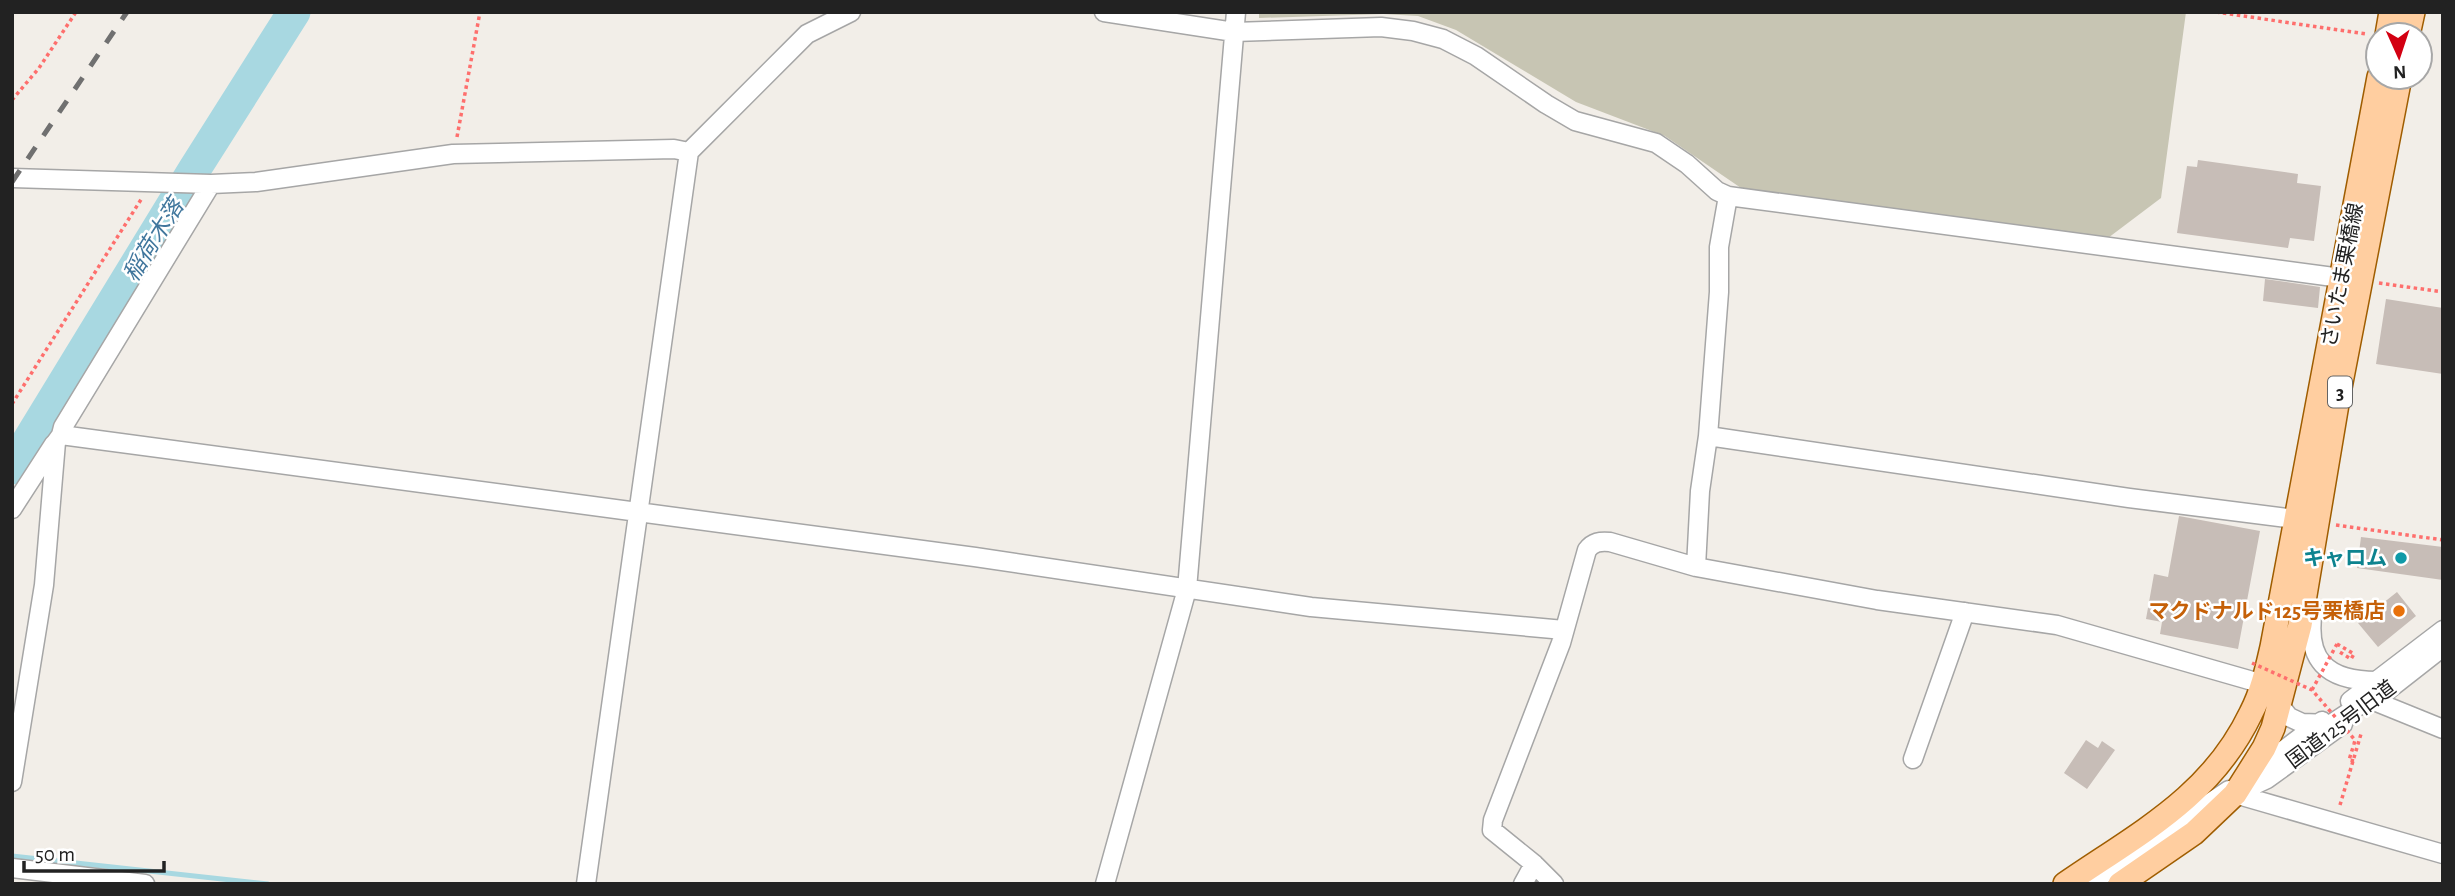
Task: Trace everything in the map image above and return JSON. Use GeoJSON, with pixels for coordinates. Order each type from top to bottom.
{"type":"FeatureCollection","features":[{"type":"Feature","properties":{"kind":"main road","name":"さいたま栗橋線"},"geometry":{"type":"LineString","coordinates":[[2120,884],[2194,833],[2240,786],[2264,748],[2279,706],[2300,625],[2332,436],[2377,91]]}},
{"type":"Feature","properties":{"kind":"main road","name":"さいたま栗橋線"},"geometry":{"type":"LineString","coordinates":[[2065,884],[2170,812],[2209,778],[2240,735],[2253,711],[2272,647],[2295,519],[2397,91]]}},
{"type":"Feature","properties":{"kind":"street"},"geometry":{"type":"LineString","coordinates":[[586,884],[690,152],[807,34],[851,12]]}},
{"type":"Feature","properties":{"kind":"street"},"geometry":{"type":"LineString","coordinates":[[1104,12],[1234,32],[1381,27],[1413,30],[1443,38],[1476,56],[1575,121],[1656,143],[1687,164],[1717,191],[1728,196],[2351,279]]}},
{"type":"Feature","properties":{"kind":"street"},"geometry":{"type":"LineString","coordinates":[[1105,884],[1187,589],[1236,12]]}},
{"type":"Feature","properties":{"kind":"street"},"geometry":{"type":"LineString","coordinates":[[12,178],[208,184],[256,182],[453,154],[674,149],[690,152]]}},
{"type":"Feature","properties":{"kind":"street"},"geometry":{"type":"LineString","coordinates":[[12,782],[44,585],[58,439],[62,427],[208,184]]}},
{"type":"Feature","properties":{"kind":"street"},"geometry":{"type":"LineString","coordinates":[[1696,567],[1700,491],[1708,436],[1719,292],[1719,247],[1728,196]]}},
{"type":"Feature","properties":{"kind":"street"},"geometry":{"type":"LineString","coordinates":[[1708,436],[2295,519]]}},
{"type":"Feature","properties":{"kind":"street"},"geometry":{"type":"LineString","coordinates":[[2332,436],[2328,523],[2310,629],[2311,645],[2318,659],[2331,672],[2377,692],[2443,729]]}},
{"type":"Feature","properties":{"kind":"street"},"geometry":{"type":"LineString","coordinates":[[58,439],[975,557],[1311,607],[1564,630]]}},
{"type":"Feature","properties":{"kind":"street"},"geometry":{"type":"LineString","coordinates":[[12,509],[58,439]]}},
{"type":"Feature","properties":{"kind":"street"},"geometry":{"type":"LineString","coordinates":[[1554,884],[1492,830],[1493,820],[1564,630],[1591,544],[1610,542],[1696,567],[1877,600],[2057,625],[2263,684],[2279,706],[2296,721],[2317,725]]}},
{"type":"Feature","properties":{"kind":"street"},"geometry":{"type":"LineString","coordinates":[[1913,759],[1965,612]]}},
{"type":"Feature","properties":{"kind":"street","name":"国道125号旧道"},"geometry":{"type":"LineString","coordinates":[[2240,786],[2267,779],[2377,692],[2443,630]]}},
{"type":"Feature","properties":{"kind":"street","name":"国道125号旧道"},"geometry":{"type":"LineString","coordinates":[[2240,786],[2317,725],[2331,724],[2443,647]]}},
{"type":"Feature","properties":{"kind":"street"},"geometry":{"type":"LineString","coordinates":[[2089,884],[2240,786],[2443,854]]}},
{"type":"Feature","properties":{"kind":"street"},"geometry":{"type":"LineString","coordinates":[[1523,884],[1534,864]]}},
{"type":"Feature","properties":{"kind":"street"},"geometry":{"type":"LineString","coordinates":[[12,868],[145,884]]}},
{"type":"Feature","properties":{"kind":"path"},"geometry":{"type":"LineString","coordinates":[[12,100],[39,68],[76,12]]}},
{"type":"Feature","properties":{"kind":"path"},"geometry":{"type":"LineString","coordinates":[[453,154],[480,12]]}},
{"type":"Feature","properties":{"kind":"path"},"geometry":{"type":"LineString","coordinates":[[2216,12],[2364,33]]}},
{"type":"Feature","properties":{"kind":"path"},"geometry":{"type":"LineString","coordinates":[[12,404],[156,183]]}},
{"type":"Feature","properties":{"kind":"path"},"geometry":{"type":"LineString","coordinates":[[2351,279],[2443,292]]}},
{"type":"Feature","properties":{"kind":"path"},"geometry":{"type":"LineString","coordinates":[[2328,523],[2443,540]]}},
{"type":"Feature","properties":{"kind":"path"},"geometry":{"type":"LineString","coordinates":[[2312,690],[2337,644],[2354,654],[2351,659],[2338,651]]}},
{"type":"Feature","properties":{"kind":"path"},"geometry":{"type":"LineString","coordinates":[[2252,663],[2312,690],[2355,740],[2349,760],[2354,761]]}},
{"type":"Feature","properties":{"kind":"path"},"geometry":{"type":"LineString","coordinates":[[2339,807],[2361,734]]}},
{"type":"Feature","properties":{"kind":"shaded area"},"geometry":{"type":"Polygon","coordinates":[[[1259,12],[2186,12],[2161,198],[2104,241],[1741,188],[1665,136],[1576,102],[1456,30],[1418,16],[1383,14],[1259,18],[1259,12]]]}},
{"type":"Feature","properties":{"kind":"building"},"geometry":{"type":"Polygon","coordinates":[[[2198,160],[2298,174],[2297,183],[2321,186],[2314,241],[2290,238],[2288,248],[2177,233],[2187,166],[2197,167],[2198,160]]]}},
{"type":"Feature","properties":{"kind":"building"},"geometry":{"type":"Polygon","coordinates":[[[2265,279],[2320,287],[2318,308],[2263,301],[2265,279]]]}},
{"type":"Feature","properties":{"kind":"building"},"geometry":{"type":"Polygon","coordinates":[[[2386,299],[2443,308],[2443,374],[2376,364],[2386,299]]]}},
{"type":"Feature","properties":{"kind":"building"},"geometry":{"type":"Polygon","coordinates":[[[2179,516],[2260,531],[2238,649],[2160,634],[2162,622],[2146,619],[2154,574],[2168,577],[2179,516]]]}},
{"type":"Feature","properties":{"kind":"building","name":"キャロム"},"geometry":{"type":"Polygon","coordinates":[[[2361,537],[2443,547],[2443,580],[2357,568],[2361,537]]]}},
{"type":"Feature","properties":{"kind":"building"},"geometry":{"type":"Polygon","coordinates":[[[2397,592],[2416,616],[2378,647],[2358,623],[2397,592]]]}},
{"type":"Feature","properties":{"kind":"building"},"geometry":{"type":"Polygon","coordinates":[[[2086,740],[2098,748],[2102,741],[2115,750],[2087,789],[2064,773],[2086,740]]]}},
{"type":"Feature","properties":{"kind":"waterway","name":"稲荷木落"},"geometry":{"type":"LineString","coordinates":[[12,468],[294,12]]}},
{"type":"Feature","properties":{"kind":"waterway"},"geometry":{"type":"LineString","coordinates":[[12,856],[268,884]]}},
{"type":"Feature","properties":{"kind":"railway"},"geometry":{"type":"LineString","coordinates":[[12,182],[127,12]]}},
{"type":"Feature","properties":{"kind":"place","name":"キャロム"},"geometry":{"type":"Point","coordinates":[2401,558]}},
{"type":"Feature","properties":{"kind":"place","name":"マクドナルド125号栗橋店"},"geometry":{"type":"Point","coordinates":[2399,611]}}]}
